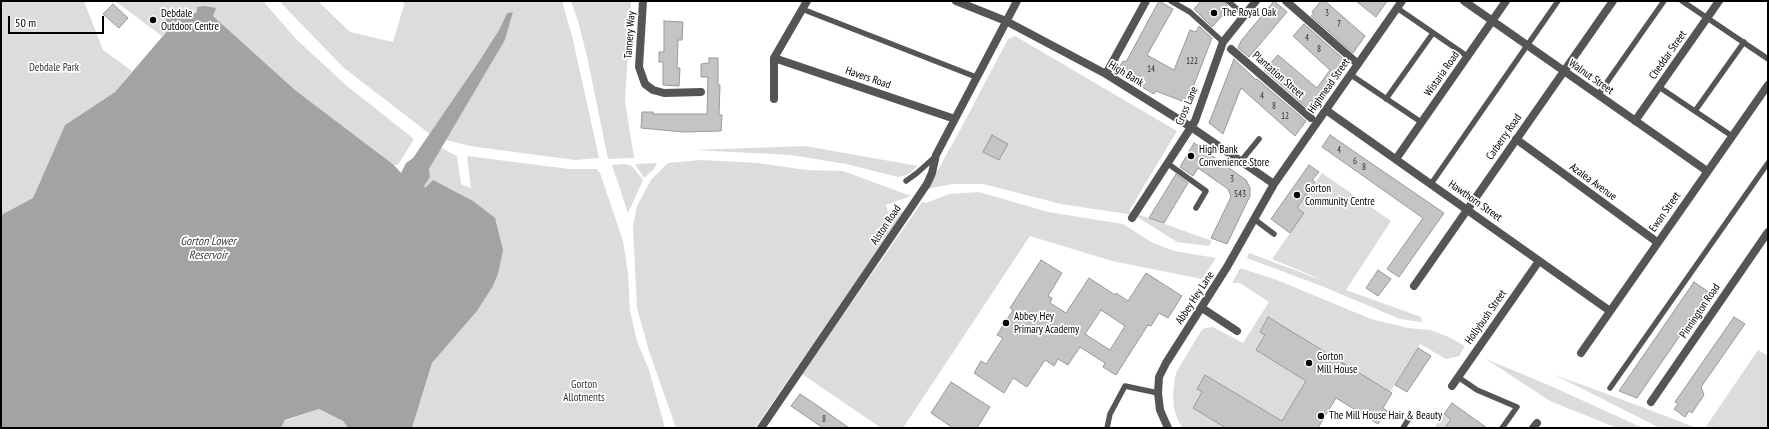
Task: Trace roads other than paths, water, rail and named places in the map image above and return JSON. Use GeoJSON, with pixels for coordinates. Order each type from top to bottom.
{"type":"FeatureCollection","features":[{"type":"Feature","properties":{"kind":"street","name":"Tannery Way"},"geometry":{"type":"LineString","coordinates":[[643,1],[639,67],[645,84],[653,90],[664,93],[701,92]]}},
{"type":"Feature","properties":{"kind":"street"},"geometry":{"type":"LineString","coordinates":[[774,99],[774,58],[807,1]]}},
{"type":"Feature","properties":{"kind":"street","name":"High Bank"},"geometry":{"type":"LineString","coordinates":[[956,1],[1006,21],[1106,74],[1191,127],[1274,184]]}},
{"type":"Feature","properties":{"kind":"street","name":"Alston Road"},"geometry":{"type":"LineString","coordinates":[[761,428],[926,184],[932,173],[936,156],[1017,1]]}},
{"type":"Feature","properties":{"kind":"street"},"geometry":{"type":"LineString","coordinates":[[1106,74],[1146,1]]}},
{"type":"Feature","properties":{"kind":"street","name":"Cross Lane"},"geometry":{"type":"LineString","coordinates":[[1132,218],[1191,127],[1224,42],[1256,1]]}},
{"type":"Feature","properties":{"kind":"street"},"geometry":{"type":"LineString","coordinates":[[1286,1],[1358,64]]}},
{"type":"Feature","properties":{"kind":"street","name":"Highmead Street"},"geometry":{"type":"LineString","coordinates":[[1274,184],[1402,1]]}},
{"type":"Feature","properties":{"kind":"street","name":"Walnut Street"},"geometry":{"type":"LineString","coordinates":[[1464,1],[1706,172]]}},
{"type":"Feature","properties":{"kind":"street","name":"Wistaria Road"},"geometry":{"type":"LineString","coordinates":[[1396,159],[1506,1]]}},
{"type":"Feature","properties":{"kind":"street","name":"Carberry Road"},"geometry":{"type":"LineString","coordinates":[[1414,286],[1613,1]]}},
{"type":"Feature","properties":{"kind":"street","name":"Cheddar Street"},"geometry":{"type":"LineString","coordinates":[[1635,121],[1719,1]]}},
{"type":"Feature","properties":{"kind":"street","name":"Plantation Street"},"geometry":{"type":"LineString","coordinates":[[1231,49],[1311,118]]}},
{"type":"Feature","properties":{"kind":"street","name":"Havers Road"},"geometry":{"type":"LineString","coordinates":[[774,58],[955,119]]}},
{"type":"Feature","properties":{"kind":"street","name":"Ewan Street"},"geometry":{"type":"LineString","coordinates":[[1580,353],[1768,85]]}},
{"type":"Feature","properties":{"kind":"street","name":"Hawthorn Street"},"geometry":{"type":"LineString","coordinates":[[1326,110],[1610,311]]}},
{"type":"Feature","properties":{"kind":"street","name":"Azalea Avenue"},"geometry":{"type":"LineString","coordinates":[[1516,139],[1657,242]]}},
{"type":"Feature","properties":{"kind":"street","name":"Abbey Hey Lane"},"geometry":{"type":"LineString","coordinates":[[1168,428],[1160,410],[1158,393],[1159,378],[1166,363],[1227,267],[1274,184]]}},
{"type":"Feature","properties":{"kind":"street","name":"Pinnington Road"},"geometry":{"type":"LineString","coordinates":[[1651,402],[1768,232]]}},
{"type":"Feature","properties":{"kind":"street","name":"Hollybush Street"},"geometry":{"type":"LineString","coordinates":[[1452,386],[1539,261]]}},
{"type":"Feature","properties":{"kind":"street"},"geometry":{"type":"LineString","coordinates":[[1202,308],[1237,331]]}},
{"type":"Feature","properties":{"kind":"lane"},"geometry":{"type":"LineString","coordinates":[[1171,1],[1190,12],[1224,42]]}},
{"type":"Feature","properties":{"kind":"lane"},"geometry":{"type":"LineString","coordinates":[[1228,1],[1244,15]]}},
{"type":"Feature","properties":{"kind":"lane"},"geometry":{"type":"LineString","coordinates":[[1431,184],[1558,1]]}},
{"type":"Feature","properties":{"kind":"lane"},"geometry":{"type":"LineString","coordinates":[[1598,95],[1664,1]]}},
{"type":"Feature","properties":{"kind":"lane"},"geometry":{"type":"LineString","coordinates":[[1682,1],[1768,59]]}},
{"type":"Feature","properties":{"kind":"lane"},"geometry":{"type":"LineString","coordinates":[[1397,8],[1467,56]]}},
{"type":"Feature","properties":{"kind":"lane"},"geometry":{"type":"LineString","coordinates":[[802,9],[976,77]]}},
{"type":"Feature","properties":{"kind":"lane"},"geometry":{"type":"LineString","coordinates":[[1386,99],[1433,33]]}},
{"type":"Feature","properties":{"kind":"lane"},"geometry":{"type":"LineString","coordinates":[[1695,111],[1744,42]]}},
{"type":"Feature","properties":{"kind":"lane"},"geometry":{"type":"LineString","coordinates":[[1350,75],[1421,122]]}},
{"type":"Feature","properties":{"kind":"lane"},"geometry":{"type":"LineString","coordinates":[[1659,87],[1732,136]]}},
{"type":"Feature","properties":{"kind":"lane"},"geometry":{"type":"LineString","coordinates":[[1241,161],[1258,139]]}},
{"type":"Feature","properties":{"kind":"lane"},"geometry":{"type":"LineString","coordinates":[[906,181],[936,156]]}},
{"type":"Feature","properties":{"kind":"lane"},"geometry":{"type":"LineString","coordinates":[[1167,163],[1206,191],[1196,208]]}},
{"type":"Feature","properties":{"kind":"lane"},"geometry":{"type":"LineString","coordinates":[[1610,388],[1768,163]]}},
{"type":"Feature","properties":{"kind":"lane"},"geometry":{"type":"LineString","coordinates":[[1254,219],[1274,234]]}},
{"type":"Feature","properties":{"kind":"lane"},"geometry":{"type":"LineString","coordinates":[[1458,377],[1477,390],[1517,407],[1502,428]]}},
{"type":"Feature","properties":{"kind":"lane"},"geometry":{"type":"LineString","coordinates":[[1107,428],[1110,414],[1125,386],[1158,393]]}},
{"type":"Feature","properties":{"kind":"lane"},"geometry":{"type":"LineString","coordinates":[[1403,428],[1411,415]]}},
{"type":"Feature","properties":{"kind":"water","name":"Gorton Lower Reservoir"},"geometry":{"type":"Polygon","coordinates":[[[205,6],[216,8],[213,16],[295,90],[394,165],[401,173],[406,163],[413,158],[478,63],[499,30],[507,13],[513,12],[505,40],[429,169],[430,177],[424,186],[425,188],[433,180],[473,201],[495,218],[503,250],[498,274],[493,286],[477,311],[432,363],[412,428],[348,428],[343,421],[319,409],[285,420],[281,428],[1,428],[1,215],[33,198],[65,125],[115,92],[168,30],[162,22],[181,10],[187,18],[197,12],[197,7],[205,6]]]}},
{"type":"Feature","properties":{"kind":"place","name":"The Royal Oak"},"geometry":{"type":"Point","coordinates":[1214,13]}},
{"type":"Feature","properties":{"kind":"place","name":"Debdale Outdoor Centre"},"geometry":{"type":"Point","coordinates":[153,20]}},
{"type":"Feature","properties":{"kind":"place","name":"High Bank Convenience Store"},"geometry":{"type":"Point","coordinates":[1191,156]}},
{"type":"Feature","properties":{"kind":"place","name":"Gorton Community Centre"},"geometry":{"type":"Point","coordinates":[1297,195]}},
{"type":"Feature","properties":{"kind":"place","name":"Abbey Hey Primary Academy"},"geometry":{"type":"Point","coordinates":[1006,323]}},
{"type":"Feature","properties":{"kind":"place","name":"Gorton Mill House"},"geometry":{"type":"Point","coordinates":[1309,363]}},
{"type":"Feature","properties":{"kind":"place","name":"The Mill House Hair & Beauty"},"geometry":{"type":"Point","coordinates":[1321,416]}},
{"type":"Feature","properties":{"kind":"park label","name":"Debdale Park"},"geometry":{"type":"Point","coordinates":[54,68]}},
{"type":"Feature","properties":{"kind":"park label","name":"Gorton Allotments"},"geometry":{"type":"Point","coordinates":[584,391]}}]}
